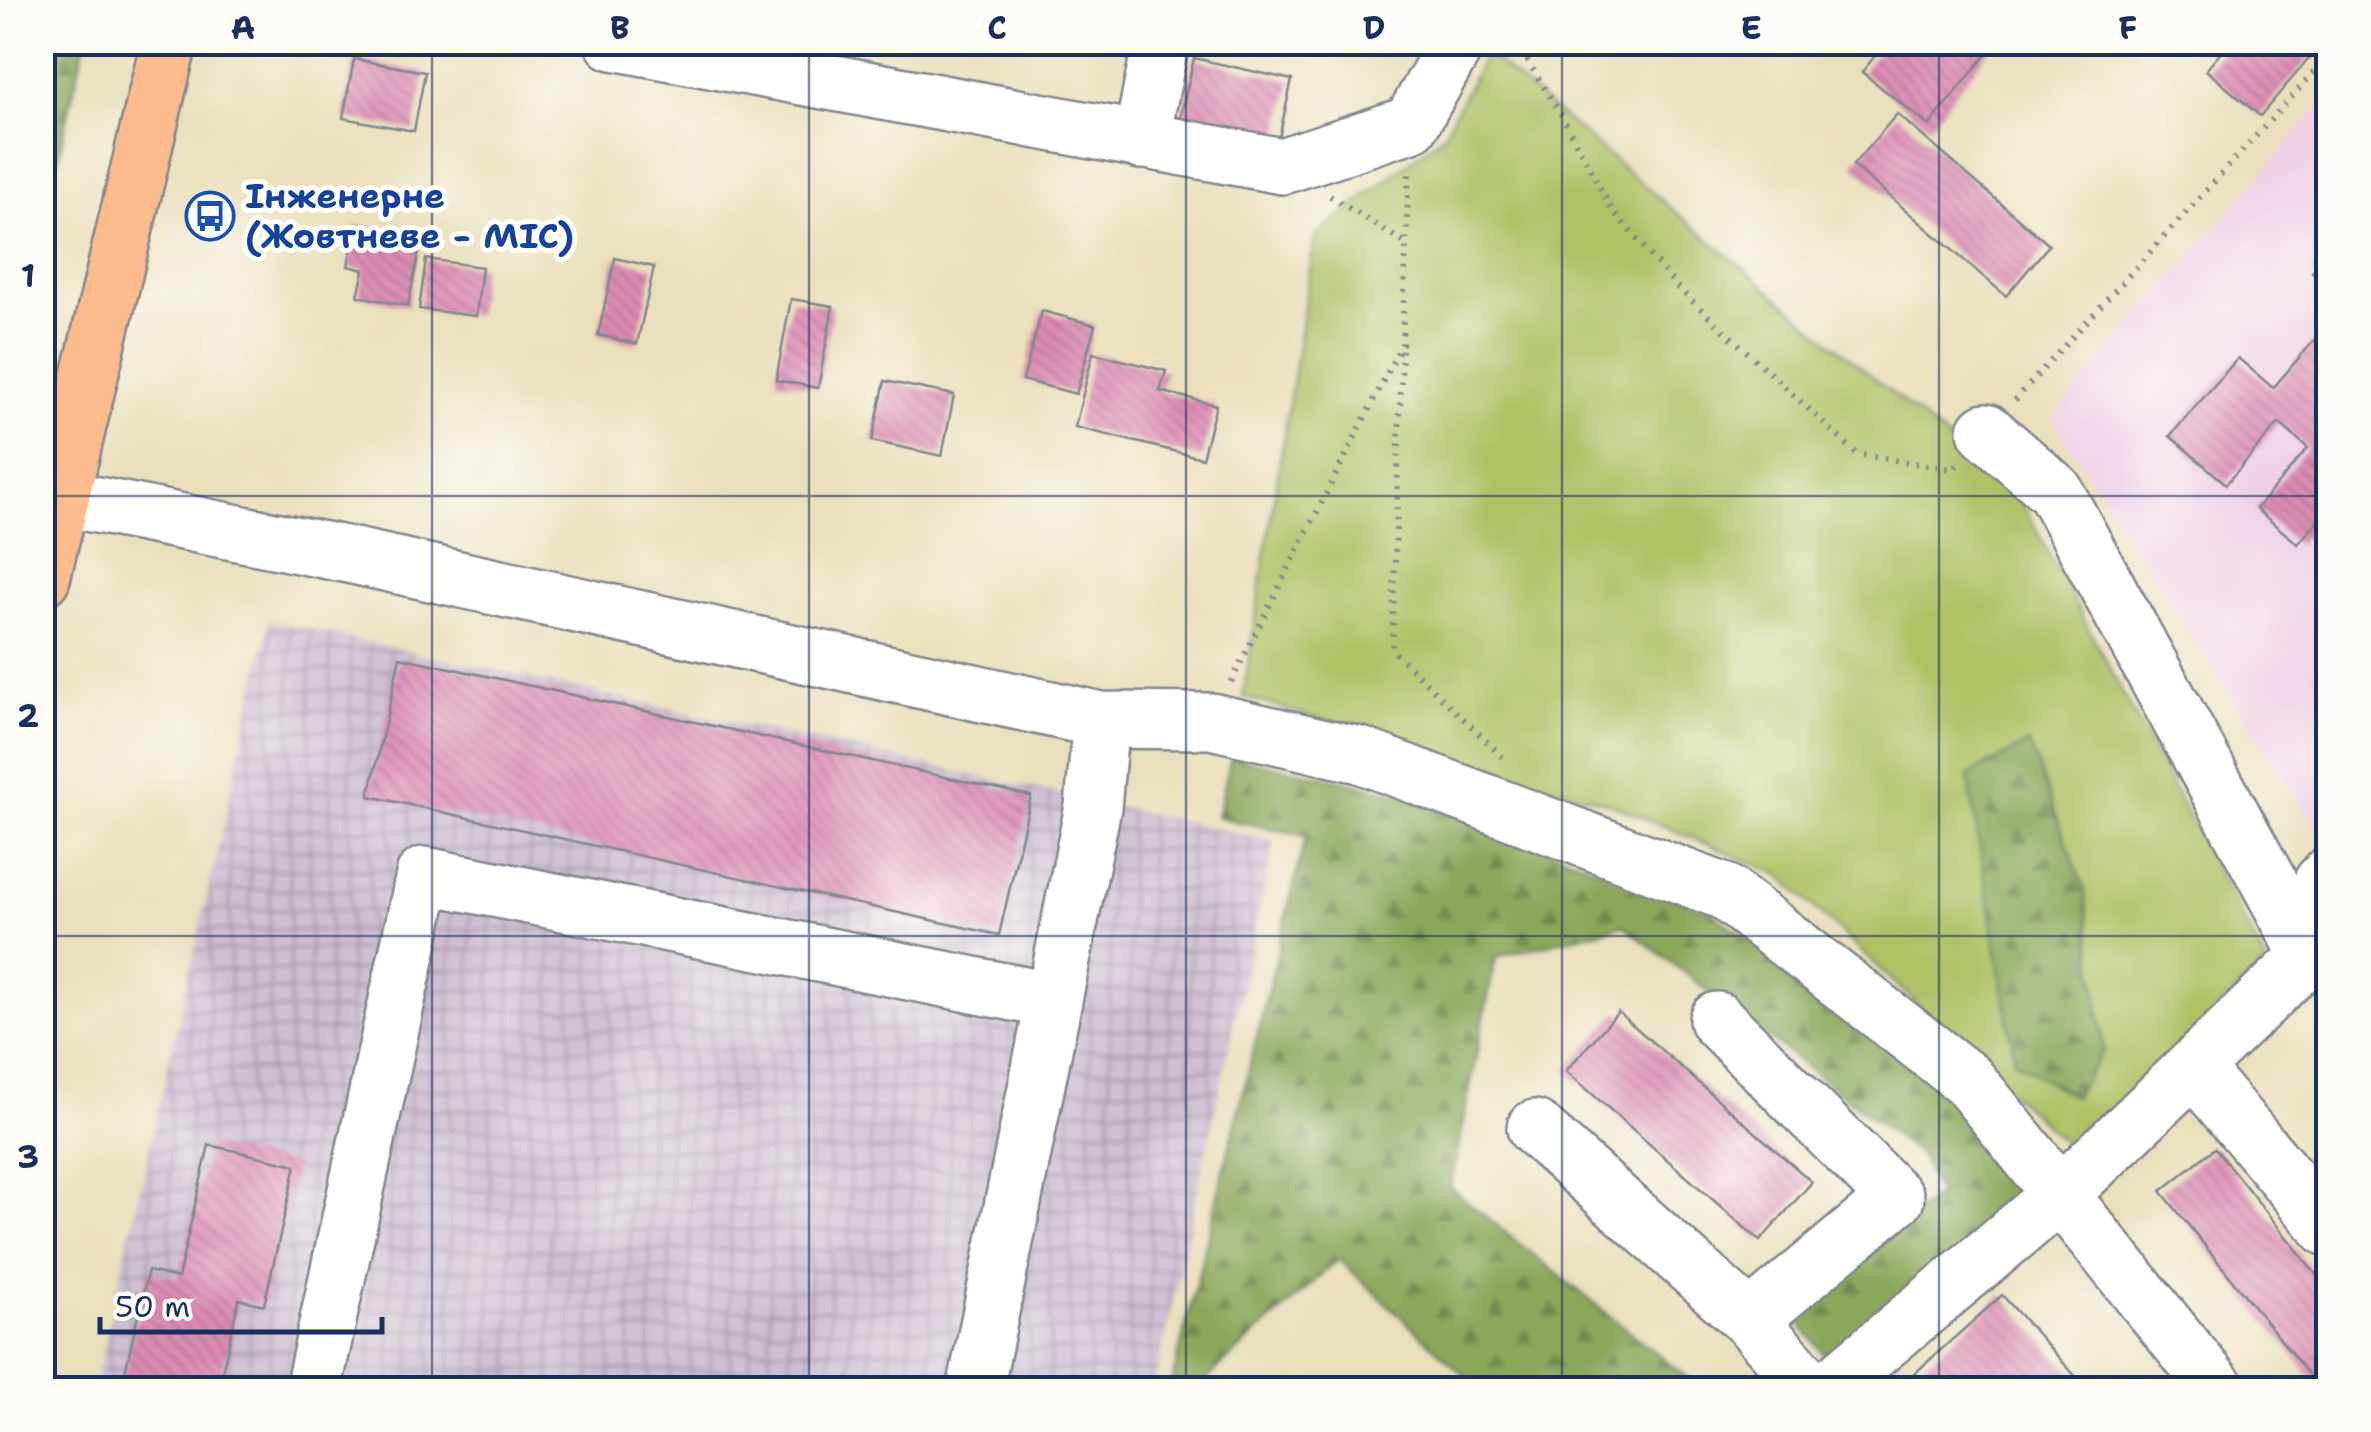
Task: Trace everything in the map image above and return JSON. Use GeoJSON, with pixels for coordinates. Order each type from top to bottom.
{"type":"FeatureCollection","features":[{"type":"Feature","properties":{"kind":"main road"},"geometry":{"type":"LineString","coordinates":[[42,578],[170,42]]}},
{"type":"Feature","properties":{"kind":"street"},"geometry":{"type":"LineString","coordinates":[[613,42],[1282,166],[1411,124],[1457,42]]}},
{"type":"Feature","properties":{"kind":"street"},"geometry":{"type":"LineString","coordinates":[[1142,141],[1162,42]]}},
{"type":"Feature","properties":{"kind":"street"},"geometry":{"type":"LineString","coordinates":[[1986,431],[2055,491],[2319,948]]}},
{"type":"Feature","properties":{"kind":"street"},"geometry":{"type":"LineString","coordinates":[[62,498],[368,559],[1101,720],[1211,722],[1360,755],[1724,892],[1968,1080],[2218,1390]]}},
{"type":"Feature","properties":{"kind":"street"},"geometry":{"type":"LineString","coordinates":[[975,1390],[1093,807],[1101,720]]}},
{"type":"Feature","properties":{"kind":"street"},"geometry":{"type":"LineString","coordinates":[[314,1390],[424,875],[1054,1000]]}},
{"type":"Feature","properties":{"kind":"street"},"geometry":{"type":"LineString","coordinates":[[1827,1390],[2060,1194],[2319,948],[2322,882],[2328,876]]}},
{"type":"Feature","properties":{"kind":"street"},"geometry":{"type":"LineString","coordinates":[[1717,1020],[1896,1198],[1750,1320]]}},
{"type":"Feature","properties":{"kind":"street"},"geometry":{"type":"LineString","coordinates":[[2193,1067],[2328,1228]]}},
{"type":"Feature","properties":{"kind":"street"},"geometry":{"type":"LineString","coordinates":[[1535,1128],[1750,1320],[1812,1390]]}},
{"type":"Feature","properties":{"kind":"path"},"geometry":{"type":"LineString","coordinates":[[1516,42],[1612,208],[1676,286],[1856,454],[1954,469],[2328,58]]}},
{"type":"Feature","properties":{"kind":"path"},"geometry":{"type":"LineString","coordinates":[[1411,124],[1392,650],[1519,773]]}},
{"type":"Feature","properties":{"kind":"path"},"geometry":{"type":"LineString","coordinates":[[1282,166],[1406,244]]}},
{"type":"Feature","properties":{"kind":"path"},"geometry":{"type":"LineString","coordinates":[[1211,722],[1402,344]]}},
{"type":"Feature","properties":{"kind":"shaded area"},"geometry":{"type":"Polygon","coordinates":[[[2328,96],[2328,846],[2052,419],[2328,96]]]}},
{"type":"Feature","properties":{"kind":"shaded area"},"geometry":{"type":"Polygon","coordinates":[[[270,621],[1274,841],[1154,1389],[94,1390],[270,621]]]}},
{"type":"Feature","properties":{"kind":"green space"},"geometry":{"type":"Polygon","coordinates":[[[42,43],[85,43],[43,222],[42,43]]]}},
{"type":"Feature","properties":{"kind":"green space"},"geometry":{"type":"Polygon","coordinates":[[[1486,53],[2021,501],[2266,963],[2072,1150],[1779,874],[1609,803],[1243,697],[1315,237],[1443,135],[1486,53]]]}},
{"type":"Feature","properties":{"kind":"green space"},"geometry":{"type":"Polygon","coordinates":[[[2029,743],[2084,888],[2104,1050],[2074,1097],[2015,1061],[1968,776],[2029,743]]]}},
{"type":"Feature","properties":{"kind":"green space"},"geometry":{"type":"Polygon","coordinates":[[[1231,757],[1405,794],[1712,912],[1942,1085],[2034,1195],[1830,1362],[1791,1312],[1939,1194],[1919,1154],[1623,925],[1496,957],[1450,1188],[1701,1389],[1479,1389],[1339,1259],[1196,1389],[1170,1390],[1306,836],[1217,817],[1231,757]]]}},
{"type":"Feature","properties":{"kind":"building"},"geometry":{"type":"Polygon","coordinates":[[[1886,42],[1996,42],[1929,126],[1862,72],[1886,42]]]}},
{"type":"Feature","properties":{"kind":"building"},"geometry":{"type":"Polygon","coordinates":[[[2230,42],[2323,42],[2260,116],[2206,70],[2230,42]]]}},
{"type":"Feature","properties":{"kind":"building"},"geometry":{"type":"Polygon","coordinates":[[[1194,58],[1292,80],[1277,146],[1179,124],[1194,58]]]}},
{"type":"Feature","properties":{"kind":"building"},"geometry":{"type":"Polygon","coordinates":[[[354,59],[425,72],[414,131],[343,118],[354,59]]]}},
{"type":"Feature","properties":{"kind":"building"},"geometry":{"type":"Polygon","coordinates":[[[1897,114],[2049,245],[2006,296],[1853,165],[1897,114]]]}},
{"type":"Feature","properties":{"kind":"building"},"geometry":{"type":"Polygon","coordinates":[[[356,225],[422,237],[408,306],[358,296],[364,270],[348,266],[356,225]]]}},
{"type":"Feature","properties":{"kind":"building"},"geometry":{"type":"Polygon","coordinates":[[[2328,253],[2328,287],[2312,272],[2328,253]]]}},
{"type":"Feature","properties":{"kind":"building"},"geometry":{"type":"Polygon","coordinates":[[[615,258],[654,267],[637,344],[598,335],[615,258]]]}},
{"type":"Feature","properties":{"kind":"building"},"geometry":{"type":"Polygon","coordinates":[[[426,259],[482,267],[476,316],[419,309],[426,259]]]}},
{"type":"Feature","properties":{"kind":"building"},"geometry":{"type":"Polygon","coordinates":[[[791,299],[833,306],[818,388],[776,380],[791,299]]]}},
{"type":"Feature","properties":{"kind":"building"},"geometry":{"type":"Polygon","coordinates":[[[1042,311],[1095,325],[1076,394],[1023,380],[1042,311]]]}},
{"type":"Feature","properties":{"kind":"building"},"geometry":{"type":"Polygon","coordinates":[[[2328,324],[2328,427],[2323,434],[2328,438],[2328,509],[2298,544],[2256,509],[2308,448],[2279,423],[2226,484],[2170,436],[2238,358],[2273,388],[2328,324]]]}},
{"type":"Feature","properties":{"kind":"building"},"geometry":{"type":"Polygon","coordinates":[[[1093,353],[1166,371],[1160,391],[1216,405],[1202,458],[1075,427],[1093,353]]]}},
{"type":"Feature","properties":{"kind":"building"},"geometry":{"type":"Polygon","coordinates":[[[885,381],[954,395],[942,456],[872,441],[885,381]]]}},
{"type":"Feature","properties":{"kind":"building"},"geometry":{"type":"Polygon","coordinates":[[[400,657],[1031,796],[999,935],[369,796],[400,657]]]}},
{"type":"Feature","properties":{"kind":"building"},"geometry":{"type":"Polygon","coordinates":[[[1618,1012],[1812,1182],[1760,1241],[1566,1071],[1618,1012]]]}},
{"type":"Feature","properties":{"kind":"building"},"geometry":{"type":"Polygon","coordinates":[[[209,1145],[296,1165],[264,1305],[239,1299],[218,1390],[121,1390],[148,1271],[178,1278],[209,1145]]]}},
{"type":"Feature","properties":{"kind":"building"},"geometry":{"type":"Polygon","coordinates":[[[2215,1148],[2328,1289],[2328,1390],[2321,1390],[2161,1191],[2215,1148]]]}},
{"type":"Feature","properties":{"kind":"building"},"geometry":{"type":"Polygon","coordinates":[[[2002,1295],[2088,1390],[1896,1390],[2002,1295]]]}},
{"type":"Feature","properties":{"kind":"place","name":"Інженерне (Жовтневе - МІС)"},"geometry":{"type":"Point","coordinates":[210,216]}}]}
